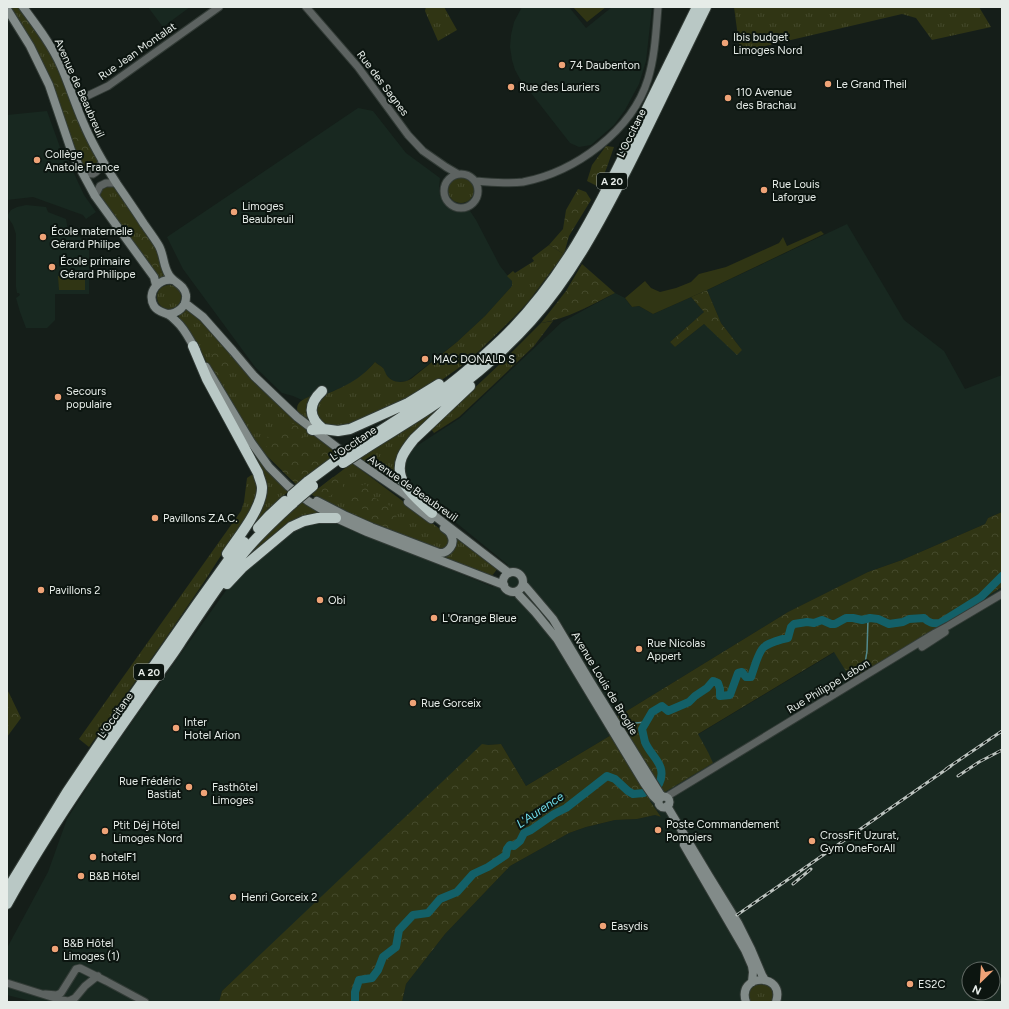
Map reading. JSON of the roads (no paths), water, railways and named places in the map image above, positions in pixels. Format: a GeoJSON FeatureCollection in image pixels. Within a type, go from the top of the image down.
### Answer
{"type":"FeatureCollection","features":[{"type":"Feature","properties":{"kind":"highway","name":"L'Occitane"},"geometry":{"type":"LineString","coordinates":[[361,447],[450,384],[476,363],[527,313],[552,281],[579,240],[608,188],[697,7]]}},
{"type":"Feature","properties":{"kind":"highway","name":"L'Occitane"},"geometry":{"type":"LineString","coordinates":[[7,904],[59,818],[182,641],[223,568],[238,549],[269,516],[310,484],[340,457],[361,447],[446,396],[469,379],[531,321],[551,296],[586,246],[606,211],[706,7]]}},
{"type":"Feature","properties":{"kind":"highway"},"geometry":{"type":"LineString","coordinates":[[674,72],[714,7]]}},
{"type":"Feature","properties":{"kind":"highway"},"geometry":{"type":"LineString","coordinates":[[322,390],[315,397],[311,409],[318,429],[338,432],[350,429],[408,402],[440,384],[502,339]]}},
{"type":"Feature","properties":{"kind":"highway"},"geometry":{"type":"LineString","coordinates":[[432,513],[412,494],[401,478],[400,463],[404,452],[414,439],[487,369],[513,339]]}},
{"type":"Feature","properties":{"kind":"highway"},"geometry":{"type":"LineString","coordinates":[[193,346],[207,379],[258,473],[262,487],[260,499],[255,511],[212,575],[201,605]]}},
{"type":"Feature","properties":{"kind":"highway"},"geometry":{"type":"LineString","coordinates":[[201,605],[212,601],[242,568],[291,527],[304,521],[318,518],[336,518]]}},
{"type":"Feature","properties":{"kind":"highway","name":"L'Occitane"},"geometry":{"type":"LineString","coordinates":[[7,890],[67,792],[201,605]]}},
{"type":"Feature","properties":{"kind":"main road","name":"Avenue de Beaubreuil"},"geometry":{"type":"LineString","coordinates":[[23,7],[46,38],[61,65],[78,108],[102,160],[159,246],[170,277],[183,287],[186,295],[185,303],[203,317],[254,376],[296,417],[318,429],[340,457],[432,513],[509,572]]}},
{"type":"Feature","properties":{"kind":"main road"},"geometry":{"type":"LineString","coordinates":[[7,9],[30,46],[49,85],[71,150],[82,172],[95,196],[154,277],[156,285]]}},
{"type":"Feature","properties":{"kind":"main road"},"geometry":{"type":"LineString","coordinates":[[173,280],[163,281],[156,285],[152,293],[153,304],[157,310],[168,314],[176,313],[185,303]]}},
{"type":"Feature","properties":{"kind":"main road"},"geometry":{"type":"LineString","coordinates":[[168,314],[185,332],[251,442],[269,467],[288,486],[308,501],[336,518],[394,543],[504,585],[511,592],[520,588],[523,580],[519,574],[509,572],[504,577],[504,585]]}},
{"type":"Feature","properties":{"kind":"main road"},"geometry":{"type":"LineString","coordinates":[[251,442],[281,473],[306,493],[333,509],[453,566]]}},
{"type":"Feature","properties":{"kind":"main road"},"geometry":{"type":"LineString","coordinates":[[340,457],[389,488],[448,531],[451,534],[451,546],[442,554],[368,526]]}},
{"type":"Feature","properties":{"kind":"main road","name":"Avenue Louis de Broglie"},"geometry":{"type":"LineString","coordinates":[[520,588],[519,595],[535,612],[557,640],[644,783],[653,796],[664,802],[738,923],[765,980],[772,983],[777,990],[776,1002]]}},
{"type":"Feature","properties":{"kind":"main road","name":"Avenue Louis de Broglie"},"geometry":{"type":"LineString","coordinates":[[664,802],[666,815],[745,950],[752,966],[752,982]]}},
{"type":"Feature","properties":{"kind":"main road"},"geometry":{"type":"LineString","coordinates":[[746,1002],[745,994],[748,985],[760,979],[765,980]]}},
{"type":"Feature","properties":{"kind":"street","name":"Rue Jean Montalat"},"geometry":{"type":"LineString","coordinates":[[85,97],[108,86],[220,7]]}},
{"type":"Feature","properties":{"kind":"street","name":"Rue des Sagnes"},"geometry":{"type":"LineString","coordinates":[[306,7],[358,67],[408,135],[423,150],[458,174]]}},
{"type":"Feature","properties":{"kind":"street"},"geometry":{"type":"LineString","coordinates":[[560,170],[608,134],[626,114],[636,98],[644,80],[648,64],[655,7]]}},
{"type":"Feature","properties":{"kind":"street"},"geometry":{"type":"LineString","coordinates":[[475,181],[494,183],[522,182],[548,175],[581,160],[609,138],[627,118],[639,100],[647,81],[652,64],[658,7]]}},
{"type":"Feature","properties":{"kind":"street"},"geometry":{"type":"LineString","coordinates":[[72,94],[85,97],[78,108]]}},
{"type":"Feature","properties":{"kind":"street"},"geometry":{"type":"LineString","coordinates":[[82,172],[92,174],[98,171],[102,160]]}},
{"type":"Feature","properties":{"kind":"street"},"geometry":{"type":"LineString","coordinates":[[446,167],[449,178]]}},
{"type":"Feature","properties":{"kind":"street"},"geometry":{"type":"LineString","coordinates":[[458,174],[471,177],[475,181],[478,190],[475,200],[471,204],[462,208],[451,205],[447,201],[444,194],[444,185],[449,178],[458,174]]}},
{"type":"Feature","properties":{"kind":"street"},"geometry":{"type":"LineString","coordinates":[[95,196],[100,186],[106,183],[116,183]]}},
{"type":"Feature","properties":{"kind":"street"},"geometry":{"type":"LineString","coordinates":[[478,190],[483,186],[494,183]]}},
{"type":"Feature","properties":{"kind":"street","name":"Rue Philippe Lebon"},"geometry":{"type":"LineString","coordinates":[[664,802],[935,633],[1002,594]]}},
{"type":"Feature","properties":{"kind":"street","name":"Rue Philippe Lebon"},"geometry":{"type":"LineString","coordinates":[[664,802],[1002,598]]}},
{"type":"Feature","properties":{"kind":"street"},"geometry":{"type":"LineString","coordinates":[[45,994],[57,995],[61,993],[76,970],[80,968],[98,976],[145,1002]]}},
{"type":"Feature","properties":{"kind":"street"},"geometry":{"type":"LineString","coordinates":[[85,986],[88,975],[87,971]]}},
{"type":"Feature","properties":{"kind":"street"},"geometry":{"type":"LineString","coordinates":[[7,983],[61,1000],[69,1001],[75,998],[85,986],[98,976]]}},
{"type":"Feature","properties":{"kind":"street"},"geometry":{"type":"LineString","coordinates":[[61,993],[69,1001]]}},
{"type":"Feature","properties":{"kind":"waterway","name":"L'Aurence"},"geometry":{"type":"LineString","coordinates":[[659,784],[661,777],[660,766],[645,742],[642,729],[652,712],[662,706],[668,711],[689,702],[707,688],[713,681],[718,683],[720,696],[730,695],[738,673],[742,672],[746,677],[751,677],[762,649],[779,640],[788,638],[791,627],[794,624],[807,622],[814,623],[822,620],[835,624],[846,618],[862,620],[870,618],[878,619],[889,624],[903,622],[909,619],[924,618],[931,623],[940,623],[980,598],[1002,576]]}},
{"type":"Feature","properties":{"kind":"waterway"},"geometry":{"type":"LineString","coordinates":[[864,670],[867,651],[868,619]]}},
{"type":"Feature","properties":{"kind":"waterway"},"geometry":{"type":"LineString","coordinates":[[625,724],[646,722]]}},
{"type":"Feature","properties":{"kind":"waterway","name":"L'Aurence"},"geometry":{"type":"LineString","coordinates":[[355,1002],[355,992],[359,980],[372,978],[378,970],[383,957],[396,947],[399,930],[413,915],[428,913],[440,899],[457,892],[473,874],[488,867],[506,855],[507,849],[510,845],[514,846],[520,841],[524,833],[566,808],[607,776],[615,779],[633,794],[644,793]]}},
{"type":"Feature","properties":{"kind":"railway"},"geometry":{"type":"LineString","coordinates":[[946,769],[1002,731]]}},
{"type":"Feature","properties":{"kind":"railway"},"geometry":{"type":"LineString","coordinates":[[958,776],[979,762],[1002,750]]}},
{"type":"Feature","properties":{"kind":"railway"},"geometry":{"type":"LineString","coordinates":[[737,915],[951,766]]}},
{"type":"Feature","properties":{"kind":"railway"},"geometry":{"type":"LineString","coordinates":[[793,884],[811,869]]}},
{"type":"Feature","properties":{"kind":"place","name":"Ibis budget Limoges Nord"},"geometry":{"type":"Point","coordinates":[725,43]}},
{"type":"Feature","properties":{"kind":"place","name":"74 Daubenton"},"geometry":{"type":"Point","coordinates":[562,65]}},
{"type":"Feature","properties":{"kind":"place","name":"Le Grand Theil"},"geometry":{"type":"Point","coordinates":[828,84]}},
{"type":"Feature","properties":{"kind":"place","name":"Rue des Lauriers"},"geometry":{"type":"Point","coordinates":[511,87]}},
{"type":"Feature","properties":{"kind":"place","name":"110 Avenue des Brachau"},"geometry":{"type":"Point","coordinates":[728,98]}},
{"type":"Feature","properties":{"kind":"place","name":"Collège Anatole France"},"geometry":{"type":"Point","coordinates":[37,160]}},
{"type":"Feature","properties":{"kind":"place","name":"Rue Louis Laforgue"},"geometry":{"type":"Point","coordinates":[764,190]}},
{"type":"Feature","properties":{"kind":"place","name":"Limoges Beaubreuil"},"geometry":{"type":"Point","coordinates":[234,212]}},
{"type":"Feature","properties":{"kind":"place","name":"École maternelle Gérard Philipe"},"geometry":{"type":"Point","coordinates":[43,237]}},
{"type":"Feature","properties":{"kind":"place","name":"École primaire Gérard Philippe"},"geometry":{"type":"Point","coordinates":[52,267]}},
{"type":"Feature","properties":{"kind":"place","name":"MAC DONALD S"},"geometry":{"type":"Point","coordinates":[425,359]}},
{"type":"Feature","properties":{"kind":"place","name":"Secours populaire"},"geometry":{"type":"Point","coordinates":[58,397]}},
{"type":"Feature","properties":{"kind":"place","name":"Pavillons Z.A.C."},"geometry":{"type":"Point","coordinates":[155,518]}},
{"type":"Feature","properties":{"kind":"place","name":"Pavillons 2"},"geometry":{"type":"Point","coordinates":[41,590]}},
{"type":"Feature","properties":{"kind":"place","name":"Obi"},"geometry":{"type":"Point","coordinates":[320,600]}},
{"type":"Feature","properties":{"kind":"place","name":"L'Orange Bleue"},"geometry":{"type":"Point","coordinates":[434,618]}},
{"type":"Feature","properties":{"kind":"place","name":"Rue Nicolas Appert"},"geometry":{"type":"Point","coordinates":[639,649]}},
{"type":"Feature","properties":{"kind":"place","name":"Rue Gorceix"},"geometry":{"type":"Point","coordinates":[413,703]}},
{"type":"Feature","properties":{"kind":"place","name":"Inter Hotel Arion"},"geometry":{"type":"Point","coordinates":[176,728]}},
{"type":"Feature","properties":{"kind":"place","name":"Rue Frédéric Bastiat"},"geometry":{"type":"Point","coordinates":[189,787]}},
{"type":"Feature","properties":{"kind":"place","name":"Fasthôtel Limoges"},"geometry":{"type":"Point","coordinates":[204,793]}},
{"type":"Feature","properties":{"kind":"place","name":"Poste Commandement Pompiers"},"geometry":{"type":"Point","coordinates":[658,830]}},
{"type":"Feature","properties":{"kind":"place","name":"Ptit Déj Hôtel Limoges Nord"},"geometry":{"type":"Point","coordinates":[105,831]}},
{"type":"Feature","properties":{"kind":"place","name":"CrossFit Uzurat, Gym OneForAll"},"geometry":{"type":"Point","coordinates":[812,841]}},
{"type":"Feature","properties":{"kind":"place","name":"hotelF1"},"geometry":{"type":"Point","coordinates":[93,857]}},
{"type":"Feature","properties":{"kind":"place","name":"B&B Hôtel"},"geometry":{"type":"Point","coordinates":[81,876]}},
{"type":"Feature","properties":{"kind":"place","name":"Henri Gorceix 2"},"geometry":{"type":"Point","coordinates":[233,897]}},
{"type":"Feature","properties":{"kind":"place","name":"Easydis"},"geometry":{"type":"Point","coordinates":[603,926]}},
{"type":"Feature","properties":{"kind":"place","name":"B&B Hôtel Limoges (1)"},"geometry":{"type":"Point","coordinates":[55,949]}},
{"type":"Feature","properties":{"kind":"place","name":"ES2C"},"geometry":{"type":"Point","coordinates":[910,984]}}]}
